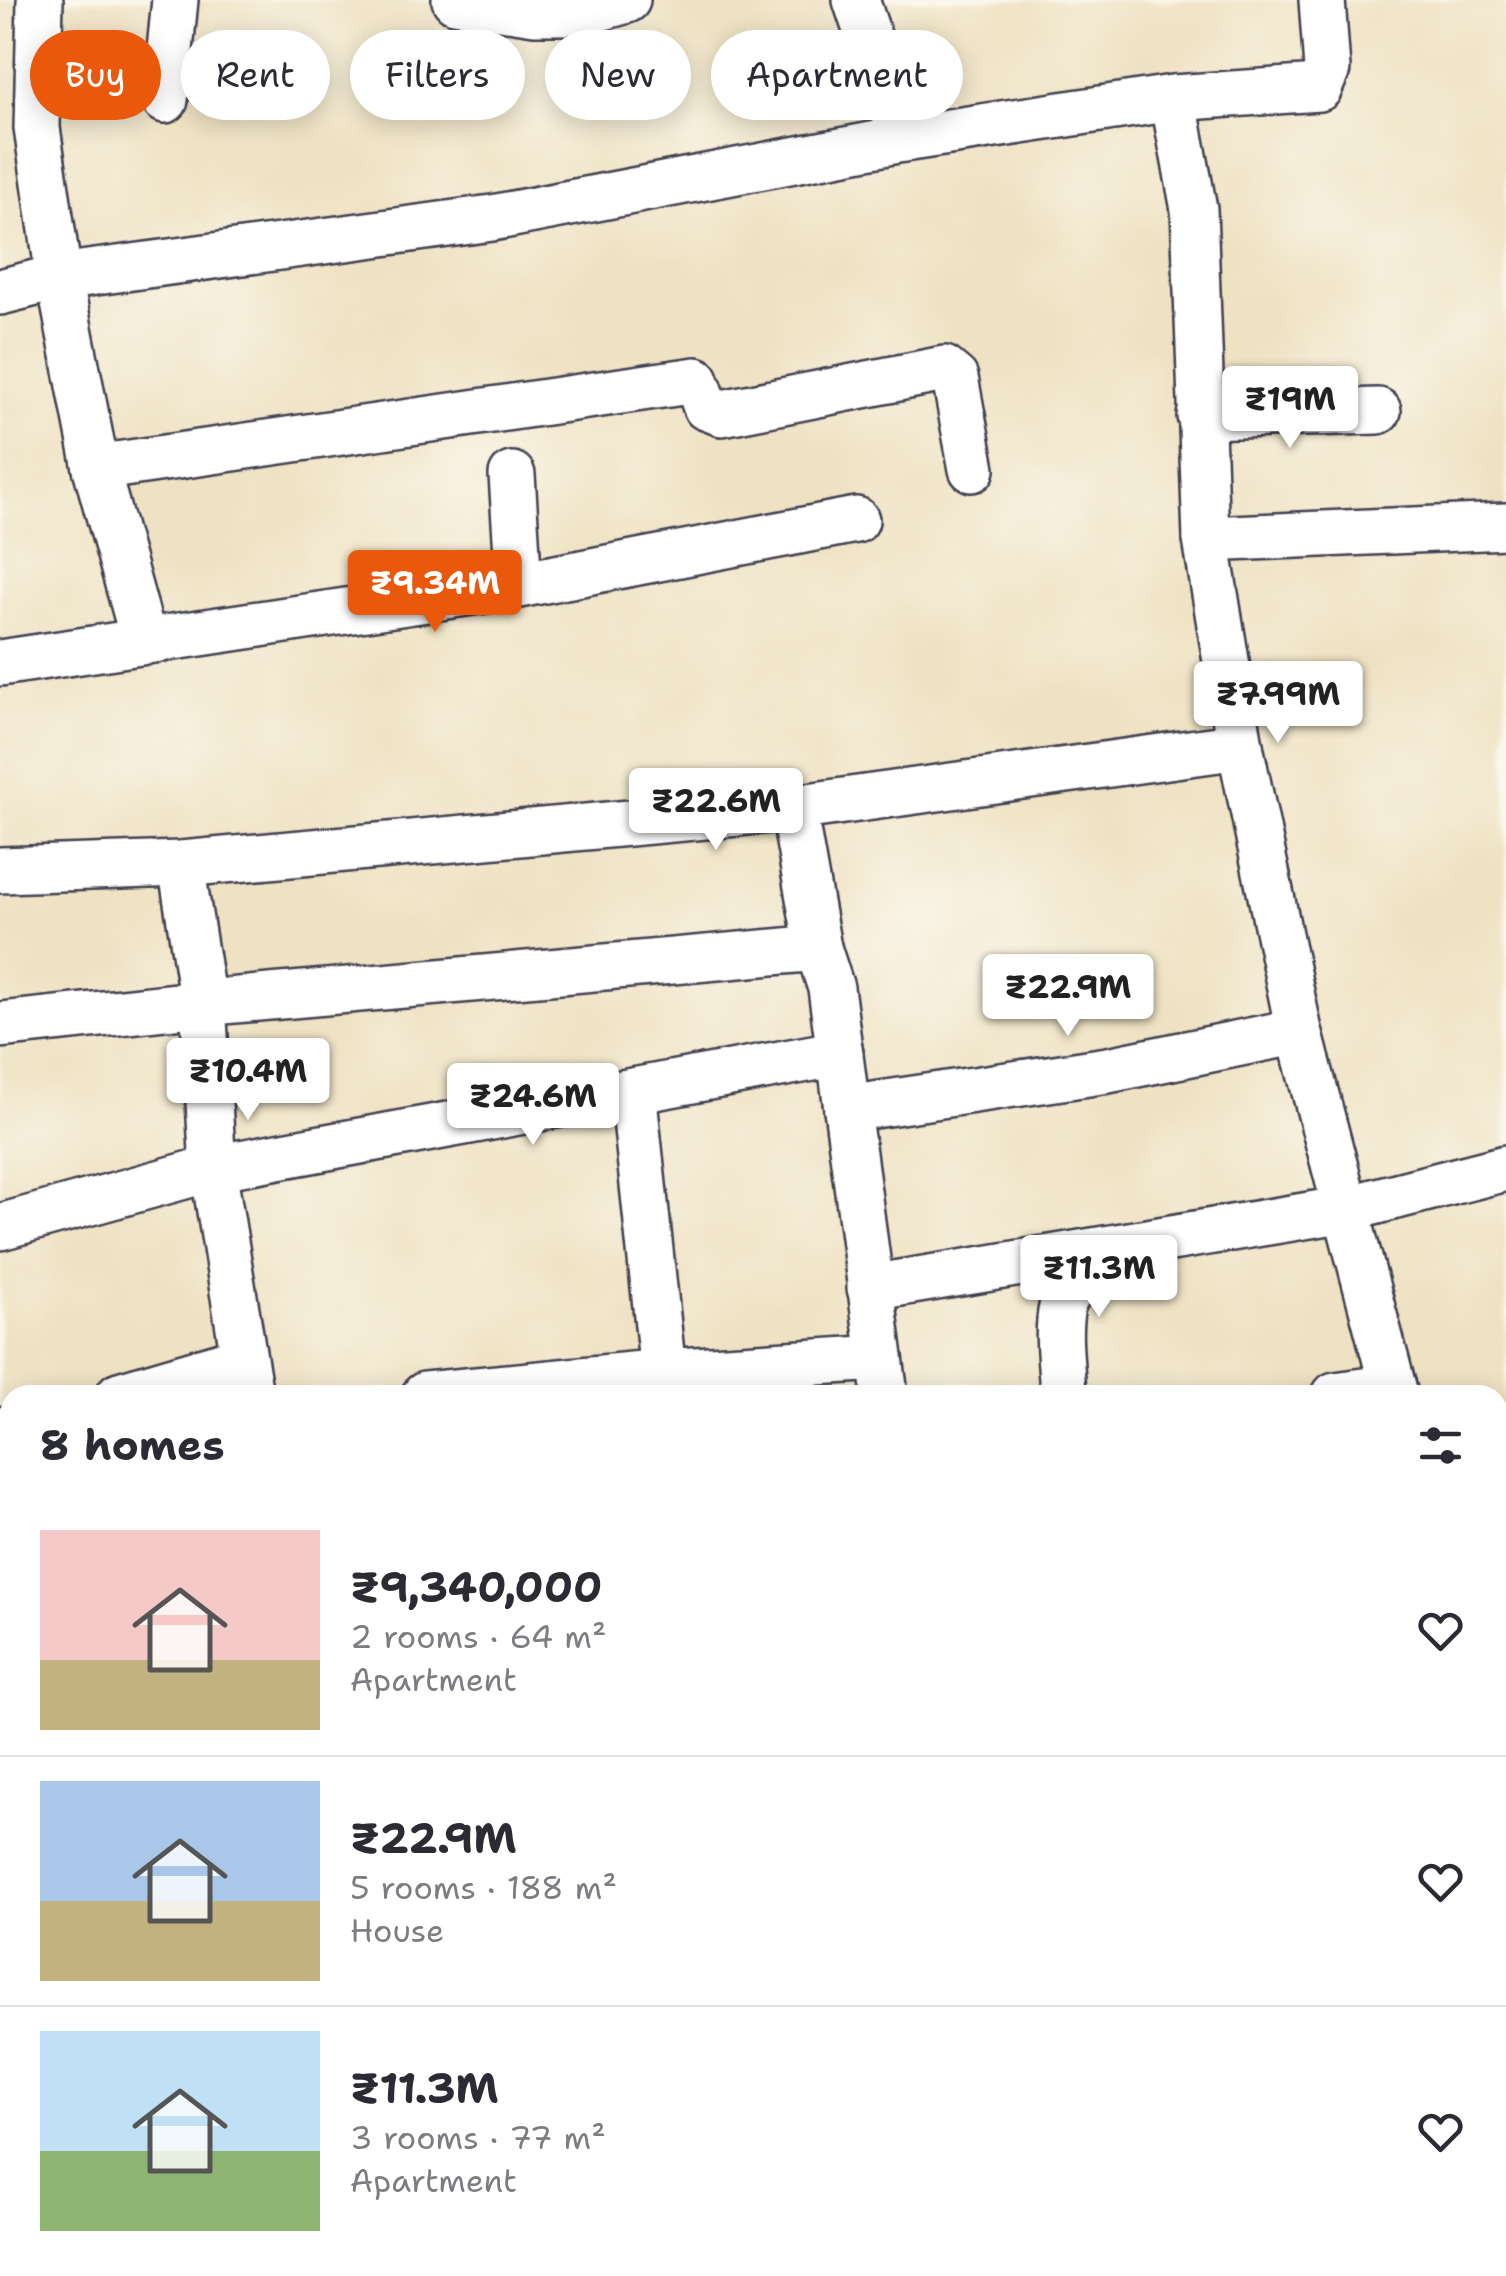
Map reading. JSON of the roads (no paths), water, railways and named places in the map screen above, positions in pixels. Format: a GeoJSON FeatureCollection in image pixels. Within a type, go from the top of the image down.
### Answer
{"type":"FeatureCollection","features":[{"type":"Feature","properties":{"kind":"street"},"geometry":{"type":"LineString","coordinates":[[40,0],[19,128],[59,277],[96,468],[144,641]]}},
{"type":"Feature","properties":{"kind":"street"},"geometry":{"type":"LineString","coordinates":[[165,100],[175,0]]}},
{"type":"Feature","properties":{"kind":"street"},"geometry":{"type":"LineString","coordinates":[[454,0],[535,12],[585,12],[628,0]]}},
{"type":"Feature","properties":{"kind":"street"},"geometry":{"type":"LineString","coordinates":[[856,0],[903,139]]}},
{"type":"Feature","properties":{"kind":"street"},"geometry":{"type":"LineString","coordinates":[[0,292],[59,277],[492,218],[903,139],[1173,98],[1319,88],[1327,69],[1322,0]]}},
{"type":"Feature","properties":{"kind":"street"},"geometry":{"type":"LineString","coordinates":[[1173,98],[1194,209],[1206,539],[1240,746],[1299,1031],[1392,1385]]}},
{"type":"Feature","properties":{"kind":"street"},"geometry":{"type":"LineString","coordinates":[[96,468],[696,380],[706,407],[722,413],[944,369],[954,378],[972,469]]}},
{"type":"Feature","properties":{"kind":"street"},"geometry":{"type":"LineString","coordinates":[[1200,416],[1378,411]]}},
{"type":"Feature","properties":{"kind":"street"},"geometry":{"type":"LineString","coordinates":[[512,475],[519,584]]}},
{"type":"Feature","properties":{"kind":"street"},"geometry":{"type":"LineString","coordinates":[[0,662],[519,584],[856,520]]}},
{"type":"Feature","properties":{"kind":"street"},"geometry":{"type":"LineString","coordinates":[[1206,539],[1506,526]]}},
{"type":"Feature","properties":{"kind":"street"},"geometry":{"type":"LineString","coordinates":[[0,870],[181,864],[794,808],[1240,746]]}},
{"type":"Feature","properties":{"kind":"street"},"geometry":{"type":"LineString","coordinates":[[529,1385],[663,1372],[882,1376],[831,988],[818,948],[794,808]]}},
{"type":"Feature","properties":{"kind":"street"},"geometry":{"type":"LineString","coordinates":[[181,864],[202,1004],[214,1168],[246,1377],[190,1385]]}},
{"type":"Feature","properties":{"kind":"street"},"geometry":{"type":"LineString","coordinates":[[0,1025],[818,948]]}},
{"type":"Feature","properties":{"kind":"street"},"geometry":{"type":"LineString","coordinates":[[847,1109],[1108,1070],[1299,1031]]}},
{"type":"Feature","properties":{"kind":"street"},"geometry":{"type":"LineString","coordinates":[[0,1227],[214,1168],[840,1053]]}},
{"type":"Feature","properties":{"kind":"street"},"geometry":{"type":"LineString","coordinates":[[633,1091],[663,1372]]}},
{"type":"Feature","properties":{"kind":"street"},"geometry":{"type":"LineString","coordinates":[[870,1288],[1346,1210],[1506,1168]]}},
{"type":"Feature","properties":{"kind":"street"},"geometry":{"type":"LineString","coordinates":[[1063,1385],[1061,1310],[1066,1296],[1089,1267],[1091,1252]]}}]}
